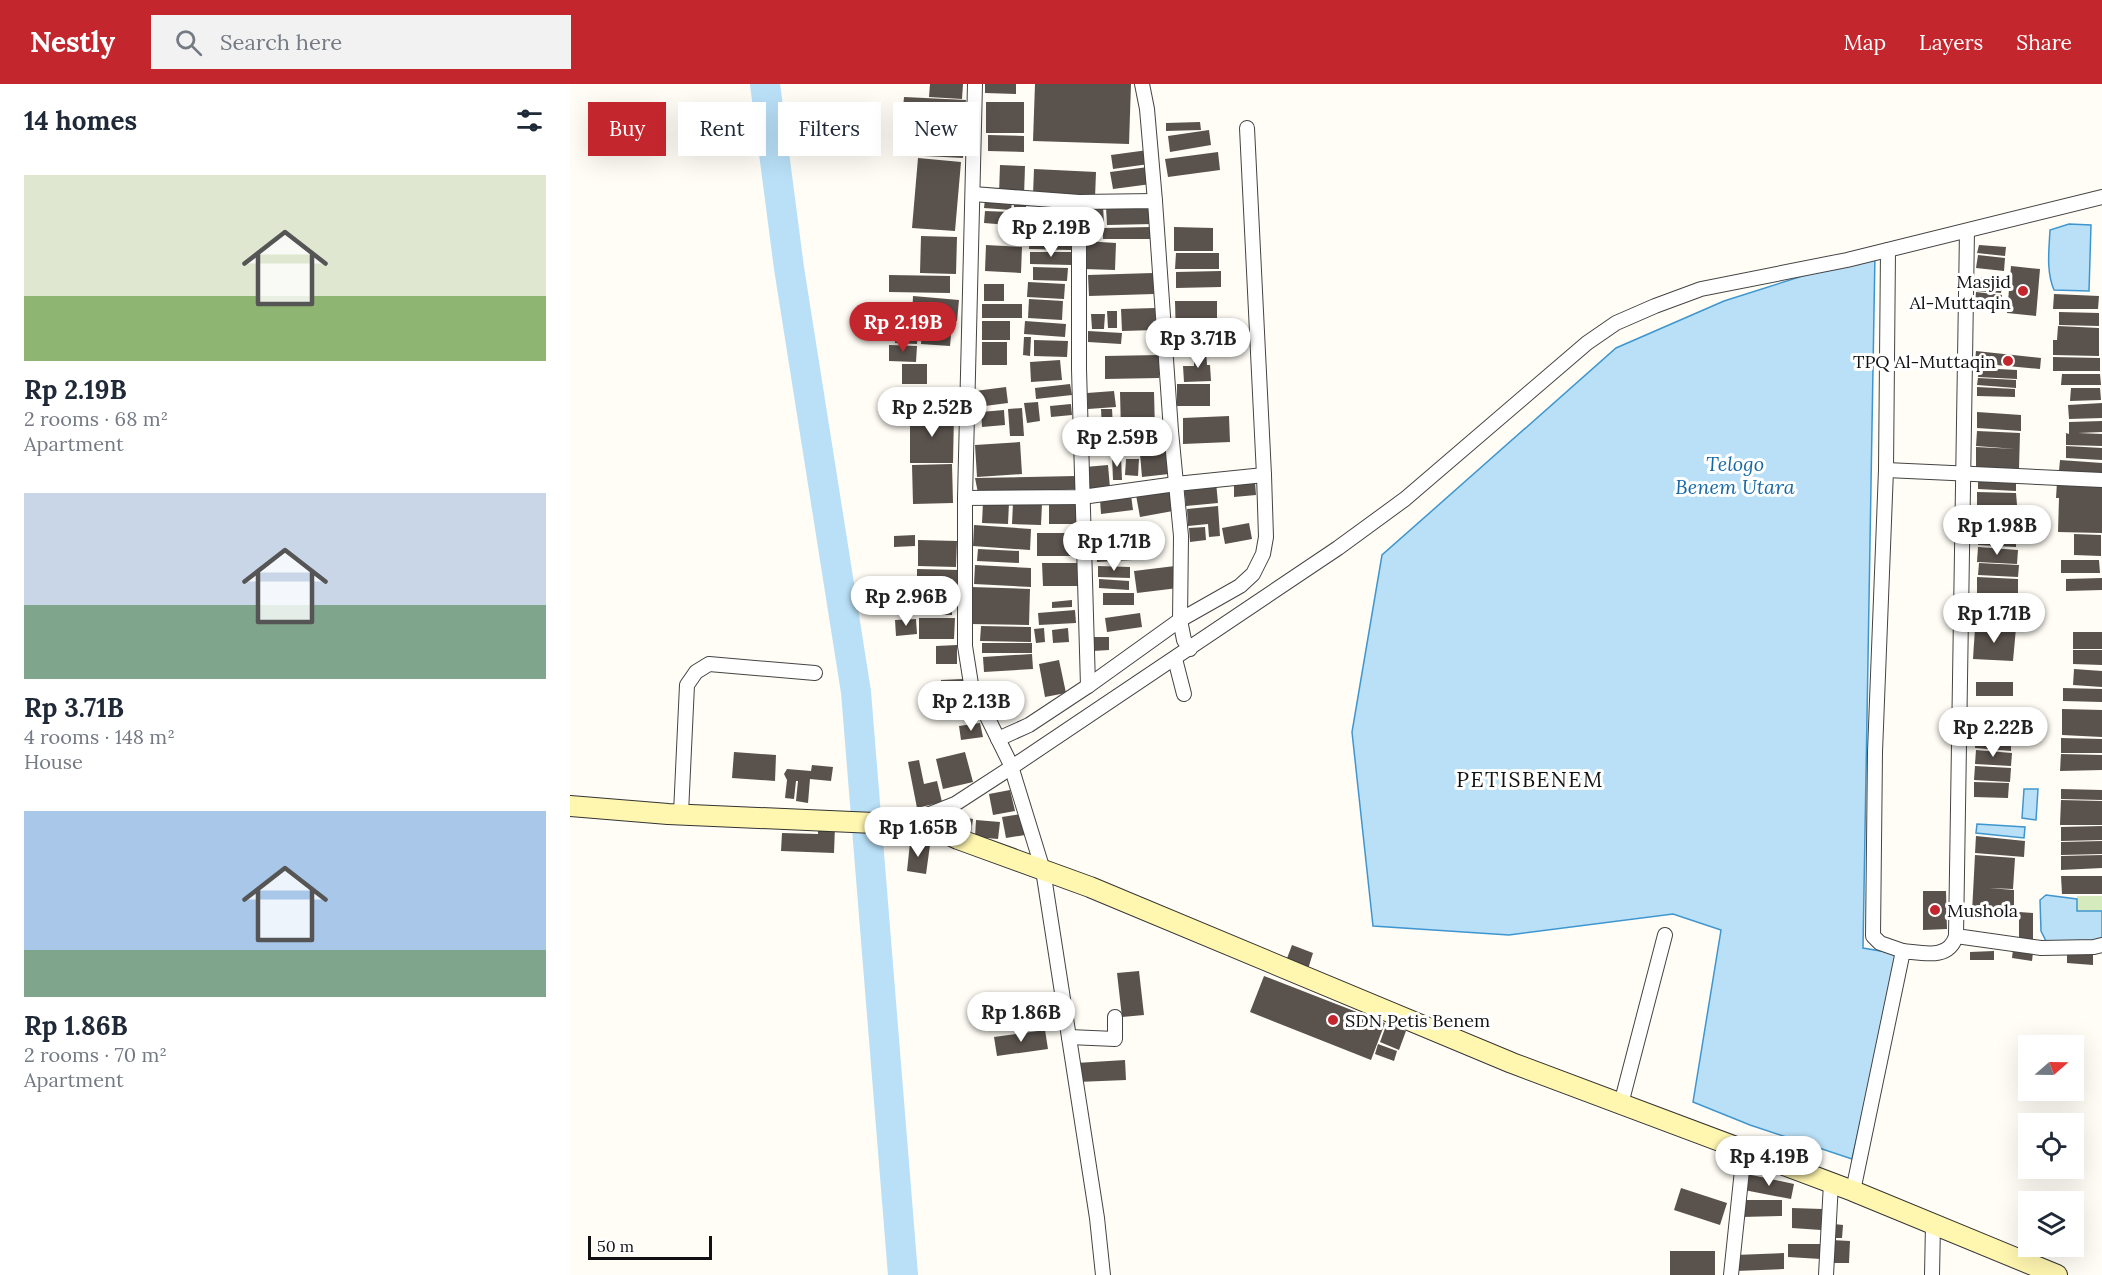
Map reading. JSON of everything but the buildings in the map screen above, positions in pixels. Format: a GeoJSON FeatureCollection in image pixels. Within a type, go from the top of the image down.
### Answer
{"type":"FeatureCollection","features":[{"type":"Feature","properties":{"kind":"main road"},"geometry":{"type":"LineString","coordinates":[[570,806],[897,824],[917,819],[958,839],[1090,887],[1512,1063],[1853,1191],[2057,1275]]}},
{"type":"Feature","properties":{"kind":"street"},"geometry":{"type":"LineString","coordinates":[[975,84],[964,498],[965,646],[971,684],[1006,755],[1043,870],[1097,1218],[1103,1275]]}},
{"type":"Feature","properties":{"kind":"street"},"geometry":{"type":"LineString","coordinates":[[1142,84],[1147,109],[1155,201],[1171,431],[1181,536],[1184,634],[1175,659],[1184,694]]}},
{"type":"Feature","properties":{"kind":"street"},"geometry":{"type":"LineString","coordinates":[[1184,634],[1253,574],[1260,563],[1266,537],[1247,128]]}},
{"type":"Feature","properties":{"kind":"street"},"geometry":{"type":"LineString","coordinates":[[973,194],[1079,202],[1155,201]]}},
{"type":"Feature","properties":{"kind":"street"},"geometry":{"type":"LineString","coordinates":[[917,819],[955,804],[1006,755],[1029,725],[1088,686],[1338,548],[1405,499],[1587,343],[1617,323],[1701,289],[1887,250],[2102,197]]}},
{"type":"Feature","properties":{"kind":"street"},"geometry":{"type":"LineString","coordinates":[[1079,202],[1078,369],[1088,686]]}},
{"type":"Feature","properties":{"kind":"street"},"geometry":{"type":"LineString","coordinates":[[1887,250],[1886,470],[1875,752],[1873,936],[1880,943],[1903,951],[1936,954],[1947,951],[1954,945],[1956,936],[1967,231]]}},
{"type":"Feature","properties":{"kind":"street"},"geometry":{"type":"LineString","coordinates":[[1886,470],[2102,480]]}},
{"type":"Feature","properties":{"kind":"street"},"geometry":{"type":"LineString","coordinates":[[964,498],[1082,497],[1264,475]]}},
{"type":"Feature","properties":{"kind":"street"},"geometry":{"type":"LineString","coordinates":[[1006,755],[1175,659]]}},
{"type":"Feature","properties":{"kind":"street"},"geometry":{"type":"LineString","coordinates":[[681,813],[687,685],[696,672],[709,664],[815,673]]}},
{"type":"Feature","properties":{"kind":"street"},"geometry":{"type":"LineString","coordinates":[[1621,1104],[1665,935]]}},
{"type":"Feature","properties":{"kind":"street"},"geometry":{"type":"LineString","coordinates":[[1956,936],[2041,948],[2094,948],[2102,945]]}},
{"type":"Feature","properties":{"kind":"street"},"geometry":{"type":"LineString","coordinates":[[1853,1191],[1903,951]]}},
{"type":"Feature","properties":{"kind":"street"},"geometry":{"type":"LineString","coordinates":[[1069,1037],[1114,1039],[1115,1017]]}},
{"type":"Feature","properties":{"kind":"street"},"geometry":{"type":"LineString","coordinates":[[1731,1275],[1744,1152]]}},
{"type":"Feature","properties":{"kind":"street"},"geometry":{"type":"LineString","coordinates":[[1826,1275],[1831,1183]]}},
{"type":"Feature","properties":{"kind":"street"},"geometry":{"type":"LineString","coordinates":[[1932,1275],[1933,1224]]}},
{"type":"Feature","properties":{"kind":"green space"},"geometry":{"type":"Polygon","coordinates":[[[2077,896],[2102,896],[2102,911],[2077,911],[2077,896]]]}},
{"type":"Feature","properties":{"kind":"water"},"geometry":{"type":"Polygon","coordinates":[[[2069,224],[2091,225],[2089,291],[2054,290],[2051,283],[2050,230],[2069,224]]]}},
{"type":"Feature","properties":{"kind":"water","name":"Telogo Benem Utara"},"geometry":{"type":"Polygon","coordinates":[[[1875,253],[1863,948],[1899,954],[1852,1159],[1750,1125],[1693,1102],[1721,930],[1673,914],[1509,935],[1373,926],[1352,732],[1382,555],[1616,348],[1724,301],[1875,253]]]}},
{"type":"Feature","properties":{"kind":"water"},"geometry":{"type":"Polygon","coordinates":[[[2024,789],[2038,789],[2036,820],[2022,818],[2024,789]]]}},
{"type":"Feature","properties":{"kind":"water"},"geometry":{"type":"Polygon","coordinates":[[[1977,824],[2025,827],[2024,838],[1976,833],[1977,824]]]}},
{"type":"Feature","properties":{"kind":"water"},"geometry":{"type":"Polygon","coordinates":[[[2046,895],[2077,899],[2077,911],[2102,911],[2102,941],[2047,943],[2041,931],[2040,900],[2046,895]]]}},
{"type":"Feature","properties":{"kind":"waterway"},"geometry":{"type":"LineString","coordinates":[[765,84],[789,268],[856,692],[903,1275]]}},
{"type":"Feature","properties":{"kind":"place","name":"Masjid Al-Muttaqin"},"geometry":{"type":"Point","coordinates":[2023,291]}},
{"type":"Feature","properties":{"kind":"place","name":"TPQ Al-Muttaqin"},"geometry":{"type":"Point","coordinates":[2008,361]}},
{"type":"Feature","properties":{"kind":"place","name":"Mushola"},"geometry":{"type":"Point","coordinates":[1935,910]}},
{"type":"Feature","properties":{"kind":"place","name":"SDN Petis Benem"},"geometry":{"type":"Point","coordinates":[1333,1020]}},
{"type":"Feature","properties":{"kind":"district","name":"PETISBENEM"},"geometry":{"type":"Point","coordinates":[1530,779]}}]}
